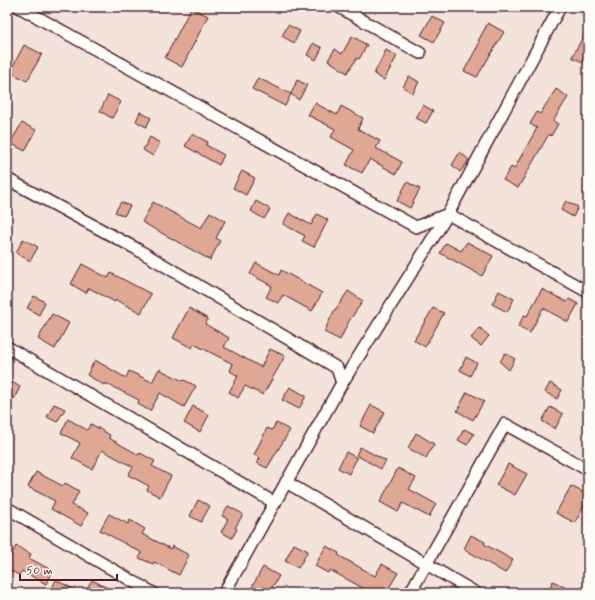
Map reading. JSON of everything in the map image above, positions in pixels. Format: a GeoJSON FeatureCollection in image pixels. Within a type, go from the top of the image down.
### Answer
{"type":"FeatureCollection","features":[{"type":"Feature","properties":{"kind":"street"},"geometry":{"type":"LineString","coordinates":[[19,7],[416,226],[448,214],[587,288]]}},
{"type":"Feature","properties":{"kind":"street"},"geometry":{"type":"LineString","coordinates":[[339,7],[420,53]]}},
{"type":"Feature","properties":{"kind":"street"},"geometry":{"type":"LineString","coordinates":[[224,593],[342,383],[448,214],[560,7]]}},
{"type":"Feature","properties":{"kind":"street"},"geometry":{"type":"LineString","coordinates":[[7,179],[135,248],[337,368],[342,383]]}},
{"type":"Feature","properties":{"kind":"street"},"geometry":{"type":"LineString","coordinates":[[7,347],[275,503]]}},
{"type":"Feature","properties":{"kind":"street"},"geometry":{"type":"LineString","coordinates":[[410,593],[505,424],[588,470]]}},
{"type":"Feature","properties":{"kind":"street"},"geometry":{"type":"LineString","coordinates":[[286,482],[476,593]]}},
{"type":"Feature","properties":{"kind":"street"},"geometry":{"type":"LineString","coordinates":[[7,508],[153,593]]}},
{"type":"Feature","properties":{"kind":"building"},"geometry":{"type":"Polygon","coordinates":[[[191,8],[208,16],[182,67],[165,58],[191,8]]]}},
{"type":"Feature","properties":{"kind":"building"},"geometry":{"type":"Polygon","coordinates":[[[432,16],[445,23],[434,42],[421,35],[432,16]]]}},
{"type":"Feature","properties":{"kind":"building"},"geometry":{"type":"Polygon","coordinates":[[[488,23],[504,32],[477,77],[464,71],[480,42],[478,41],[488,23]]]}},
{"type":"Feature","properties":{"kind":"building"},"geometry":{"type":"Polygon","coordinates":[[[288,25],[300,31],[294,43],[282,36],[288,25]]]}},
{"type":"Feature","properties":{"kind":"building"},"geometry":{"type":"Polygon","coordinates":[[[588,28],[588,65],[572,57],[588,28]]]}},
{"type":"Feature","properties":{"kind":"building"},"geometry":{"type":"Polygon","coordinates":[[[352,36],[367,45],[359,59],[357,58],[347,73],[328,60],[335,49],[342,54],[352,36]]]}},
{"type":"Feature","properties":{"kind":"building"},"geometry":{"type":"Polygon","coordinates":[[[313,43],[322,48],[316,60],[307,55],[313,43]]]}},
{"type":"Feature","properties":{"kind":"building"},"geometry":{"type":"Polygon","coordinates":[[[24,45],[42,54],[27,81],[10,72],[24,45]]]}},
{"type":"Feature","properties":{"kind":"building"},"geometry":{"type":"Polygon","coordinates":[[[386,50],[397,56],[384,80],[374,74],[386,50]]]}},
{"type":"Feature","properties":{"kind":"building"},"geometry":{"type":"Polygon","coordinates":[[[409,76],[419,82],[413,93],[403,87],[409,76]]]}},
{"type":"Feature","properties":{"kind":"building"},"geometry":{"type":"Polygon","coordinates":[[[258,78],[291,94],[285,106],[252,89],[258,78]]]}},
{"type":"Feature","properties":{"kind":"building"},"geometry":{"type":"Polygon","coordinates":[[[297,80],[307,85],[299,100],[291,94],[297,80]]]}},
{"type":"Feature","properties":{"kind":"building"},"geometry":{"type":"Polygon","coordinates":[[[556,89],[568,97],[553,121],[558,124],[551,136],[549,134],[518,188],[503,180],[511,167],[514,169],[537,128],[530,124],[537,112],[540,114],[556,89]]]}},
{"type":"Feature","properties":{"kind":"building"},"geometry":{"type":"Polygon","coordinates":[[[108,95],[121,102],[112,118],[100,111],[108,95]]]}},
{"type":"Feature","properties":{"kind":"building"},"geometry":{"type":"Polygon","coordinates":[[[315,103],[337,115],[341,106],[363,118],[358,129],[380,141],[376,148],[402,162],[396,174],[370,159],[362,173],[346,165],[354,150],[331,137],[335,129],[308,115],[315,103]]]}},
{"type":"Feature","properties":{"kind":"building"},"geometry":{"type":"Polygon","coordinates":[[[423,105],[433,111],[426,123],[416,118],[423,105]]]}},
{"type":"Feature","properties":{"kind":"building"},"geometry":{"type":"Polygon","coordinates":[[[140,112],[151,118],[146,127],[136,121],[140,112]]]}},
{"type":"Feature","properties":{"kind":"building"},"geometry":{"type":"Polygon","coordinates":[[[22,123],[36,130],[25,151],[10,143],[22,123]]]}},
{"type":"Feature","properties":{"kind":"building"},"geometry":{"type":"Polygon","coordinates":[[[192,134],[208,142],[206,145],[224,155],[219,165],[185,146],[192,134]]]}},
{"type":"Feature","properties":{"kind":"building"},"geometry":{"type":"Polygon","coordinates":[[[150,137],[160,143],[153,156],[143,150],[150,137]]]}},
{"type":"Feature","properties":{"kind":"building"},"geometry":{"type":"Polygon","coordinates":[[[460,152],[469,160],[460,172],[452,165],[460,152]]]}},
{"type":"Feature","properties":{"kind":"building"},"geometry":{"type":"Polygon","coordinates":[[[242,171],[255,178],[246,195],[233,188],[242,171]]]}},
{"type":"Feature","properties":{"kind":"building"},"geometry":{"type":"Polygon","coordinates":[[[407,182],[420,189],[410,208],[397,201],[407,182]]]}},
{"type":"Feature","properties":{"kind":"building"},"geometry":{"type":"Polygon","coordinates":[[[256,201],[270,209],[264,219],[251,211],[256,201]]]}},
{"type":"Feature","properties":{"kind":"building"},"geometry":{"type":"Polygon","coordinates":[[[566,201],[578,207],[573,217],[561,210],[566,201]]]}},
{"type":"Feature","properties":{"kind":"building"},"geometry":{"type":"Polygon","coordinates":[[[121,202],[130,206],[124,216],[115,212],[121,202]]]}},
{"type":"Feature","properties":{"kind":"building"},"geometry":{"type":"Polygon","coordinates":[[[153,202],[201,228],[210,212],[225,221],[216,238],[220,241],[210,260],[142,222],[153,202]]]}},
{"type":"Feature","properties":{"kind":"building"},"geometry":{"type":"Polygon","coordinates":[[[289,213],[311,225],[317,214],[328,220],[314,247],[302,241],[305,236],[283,224],[289,213]]]}},
{"type":"Feature","properties":{"kind":"building"},"geometry":{"type":"Polygon","coordinates":[[[23,239],[38,247],[30,261],[16,253],[23,239]]]}},
{"type":"Feature","properties":{"kind":"building"},"geometry":{"type":"Polygon","coordinates":[[[467,242],[493,256],[482,276],[440,253],[446,243],[461,251],[467,242]]]}},
{"type":"Feature","properties":{"kind":"building"},"geometry":{"type":"Polygon","coordinates":[[[256,263],[279,275],[281,270],[322,293],[312,311],[283,295],[278,303],[266,297],[272,286],[250,274],[256,263]]]}},
{"type":"Feature","properties":{"kind":"building"},"geometry":{"type":"Polygon","coordinates":[[[82,264],[108,278],[111,273],[151,294],[141,313],[116,300],[115,302],[89,288],[86,293],[71,284],[82,264]]]}},
{"type":"Feature","properties":{"kind":"building"},"geometry":{"type":"Polygon","coordinates":[[[542,289],[567,302],[569,299],[578,304],[568,322],[543,308],[530,333],[518,327],[524,315],[527,316],[542,289]]]}},
{"type":"Feature","properties":{"kind":"building"},"geometry":{"type":"Polygon","coordinates":[[[348,291],[363,301],[349,321],[340,340],[324,332],[335,309],[348,291]]]}},
{"type":"Feature","properties":{"kind":"building"},"geometry":{"type":"Polygon","coordinates":[[[499,291],[514,299],[507,312],[492,304],[499,291]]]}},
{"type":"Feature","properties":{"kind":"building"},"geometry":{"type":"Polygon","coordinates":[[[34,296],[45,302],[39,315],[27,308],[34,296]]]}},
{"type":"Feature","properties":{"kind":"building"},"geometry":{"type":"Polygon","coordinates":[[[189,308],[208,319],[205,324],[229,338],[224,347],[261,367],[270,349],[285,356],[263,395],[245,386],[238,398],[229,392],[238,376],[230,371],[233,364],[194,344],[192,348],[173,338],[189,308]]]}},
{"type":"Feature","properties":{"kind":"building"},"geometry":{"type":"Polygon","coordinates":[[[433,308],[444,313],[425,347],[414,340],[433,308]]]}},
{"type":"Feature","properties":{"kind":"building"},"geometry":{"type":"Polygon","coordinates":[[[52,314],[69,323],[55,349],[38,339],[52,314]]]}},
{"type":"Feature","properties":{"kind":"building"},"geometry":{"type":"Polygon","coordinates":[[[480,328],[489,336],[481,346],[471,338],[480,328]]]}},
{"type":"Feature","properties":{"kind":"building"},"geometry":{"type":"Polygon","coordinates":[[[505,353],[515,359],[509,370],[500,362],[505,353]]]}},
{"type":"Feature","properties":{"kind":"building"},"geometry":{"type":"Polygon","coordinates":[[[466,357],[477,363],[470,376],[460,370],[466,357]]]}},
{"type":"Feature","properties":{"kind":"building"},"geometry":{"type":"Polygon","coordinates":[[[95,360],[126,378],[129,371],[152,382],[159,369],[196,386],[184,407],[160,393],[150,411],[138,404],[139,400],[105,383],[104,385],[87,375],[95,360]]]}},
{"type":"Feature","properties":{"kind":"building"},"geometry":{"type":"Polygon","coordinates":[[[7,379],[20,387],[14,399],[7,395],[7,379]]]}},
{"type":"Feature","properties":{"kind":"building"},"geometry":{"type":"Polygon","coordinates":[[[550,383],[562,390],[557,399],[545,392],[550,383]]]}},
{"type":"Feature","properties":{"kind":"building"},"geometry":{"type":"Polygon","coordinates":[[[290,387],[306,396],[299,409],[282,400],[290,387]]]}},
{"type":"Feature","properties":{"kind":"building"},"geometry":{"type":"Polygon","coordinates":[[[467,392],[484,401],[473,420],[457,411],[467,392]]]}},
{"type":"Feature","properties":{"kind":"building"},"geometry":{"type":"Polygon","coordinates":[[[54,404],[65,409],[57,422],[47,417],[54,404]]]}},
{"type":"Feature","properties":{"kind":"building"},"geometry":{"type":"Polygon","coordinates":[[[371,405],[385,412],[373,433],[360,426],[371,405]]]}},
{"type":"Feature","properties":{"kind":"building"},"geometry":{"type":"Polygon","coordinates":[[[193,406],[209,415],[200,432],[184,423],[193,406]]]}},
{"type":"Feature","properties":{"kind":"building"},"geometry":{"type":"Polygon","coordinates":[[[550,407],[563,414],[555,429],[542,421],[550,407]]]}},
{"type":"Feature","properties":{"kind":"building"},"geometry":{"type":"Polygon","coordinates":[[[68,419],[87,430],[91,424],[110,435],[109,438],[139,455],[140,453],[155,461],[152,466],[171,476],[160,497],[147,490],[149,486],[128,475],[133,467],[102,450],[92,469],[72,458],[80,443],[61,433],[68,419]]]}},
{"type":"Feature","properties":{"kind":"building"},"geometry":{"type":"Polygon","coordinates":[[[276,423],[290,430],[267,468],[257,463],[260,458],[254,455],[267,428],[272,430],[276,423]]]}},
{"type":"Feature","properties":{"kind":"building"},"geometry":{"type":"Polygon","coordinates":[[[464,429],[474,434],[467,445],[458,440],[464,429]]]}},
{"type":"Feature","properties":{"kind":"building"},"geometry":{"type":"Polygon","coordinates":[[[416,433],[434,444],[426,458],[408,448],[416,433]]]}},
{"type":"Feature","properties":{"kind":"building"},"geometry":{"type":"Polygon","coordinates":[[[360,447],[386,461],[381,469],[356,455],[360,447]]]}},
{"type":"Feature","properties":{"kind":"building"},"geometry":{"type":"Polygon","coordinates":[[[346,452],[357,458],[349,474],[338,468],[346,452]]]}},
{"type":"Feature","properties":{"kind":"building"},"geometry":{"type":"Polygon","coordinates":[[[508,464],[527,474],[515,495],[496,485],[508,464]]]}},
{"type":"Feature","properties":{"kind":"building"},"geometry":{"type":"Polygon","coordinates":[[[398,468],[416,478],[409,489],[436,504],[429,517],[403,503],[398,512],[380,502],[398,468]]]}},
{"type":"Feature","properties":{"kind":"building"},"geometry":{"type":"Polygon","coordinates":[[[36,472],[63,486],[65,483],[79,491],[72,505],[88,513],[81,526],[51,509],[55,501],[28,487],[36,472]]]}},
{"type":"Feature","properties":{"kind":"building"},"geometry":{"type":"Polygon","coordinates":[[[571,486],[588,495],[588,498],[575,523],[556,513],[571,486]]]}},
{"type":"Feature","properties":{"kind":"building"},"geometry":{"type":"Polygon","coordinates":[[[198,500],[210,506],[201,522],[190,516],[198,500]]]}},
{"type":"Feature","properties":{"kind":"building"},"geometry":{"type":"Polygon","coordinates":[[[228,506],[243,514],[235,528],[237,529],[232,538],[221,532],[228,519],[222,516],[228,506]]]}},
{"type":"Feature","properties":{"kind":"building"},"geometry":{"type":"Polygon","coordinates":[[[109,514],[128,524],[130,520],[145,529],[142,534],[171,549],[172,546],[189,555],[179,575],[154,562],[153,564],[139,558],[142,553],[100,530],[109,514]]]}},
{"type":"Feature","properties":{"kind":"building"},"geometry":{"type":"Polygon","coordinates":[[[471,535],[513,560],[505,573],[464,549],[471,535]]]}},
{"type":"Feature","properties":{"kind":"building"},"geometry":{"type":"Polygon","coordinates":[[[294,544],[308,551],[298,568],[285,561],[294,544]]]}},
{"type":"Feature","properties":{"kind":"building"},"geometry":{"type":"Polygon","coordinates":[[[16,546],[31,554],[29,558],[53,571],[46,584],[22,571],[19,575],[7,569],[7,563],[16,546]]]}},
{"type":"Feature","properties":{"kind":"building"},"geometry":{"type":"Polygon","coordinates":[[[326,546],[339,553],[338,555],[375,576],[382,564],[398,573],[386,593],[372,593],[330,570],[328,573],[315,566],[326,546]]]}},
{"type":"Feature","properties":{"kind":"building"},"geometry":{"type":"Polygon","coordinates":[[[263,567],[279,576],[269,593],[259,593],[251,589],[263,567]]]}},
{"type":"Feature","properties":{"kind":"building"},"geometry":{"type":"Polygon","coordinates":[[[56,580],[81,593],[49,593],[56,580]]]}},
{"type":"Feature","properties":{"kind":"building"},"geometry":{"type":"Polygon","coordinates":[[[92,580],[117,593],[84,593],[92,580]]]}},
{"type":"Feature","properties":{"kind":"building"},"geometry":{"type":"Polygon","coordinates":[[[553,581],[576,593],[547,593],[553,581]]]}}]}
